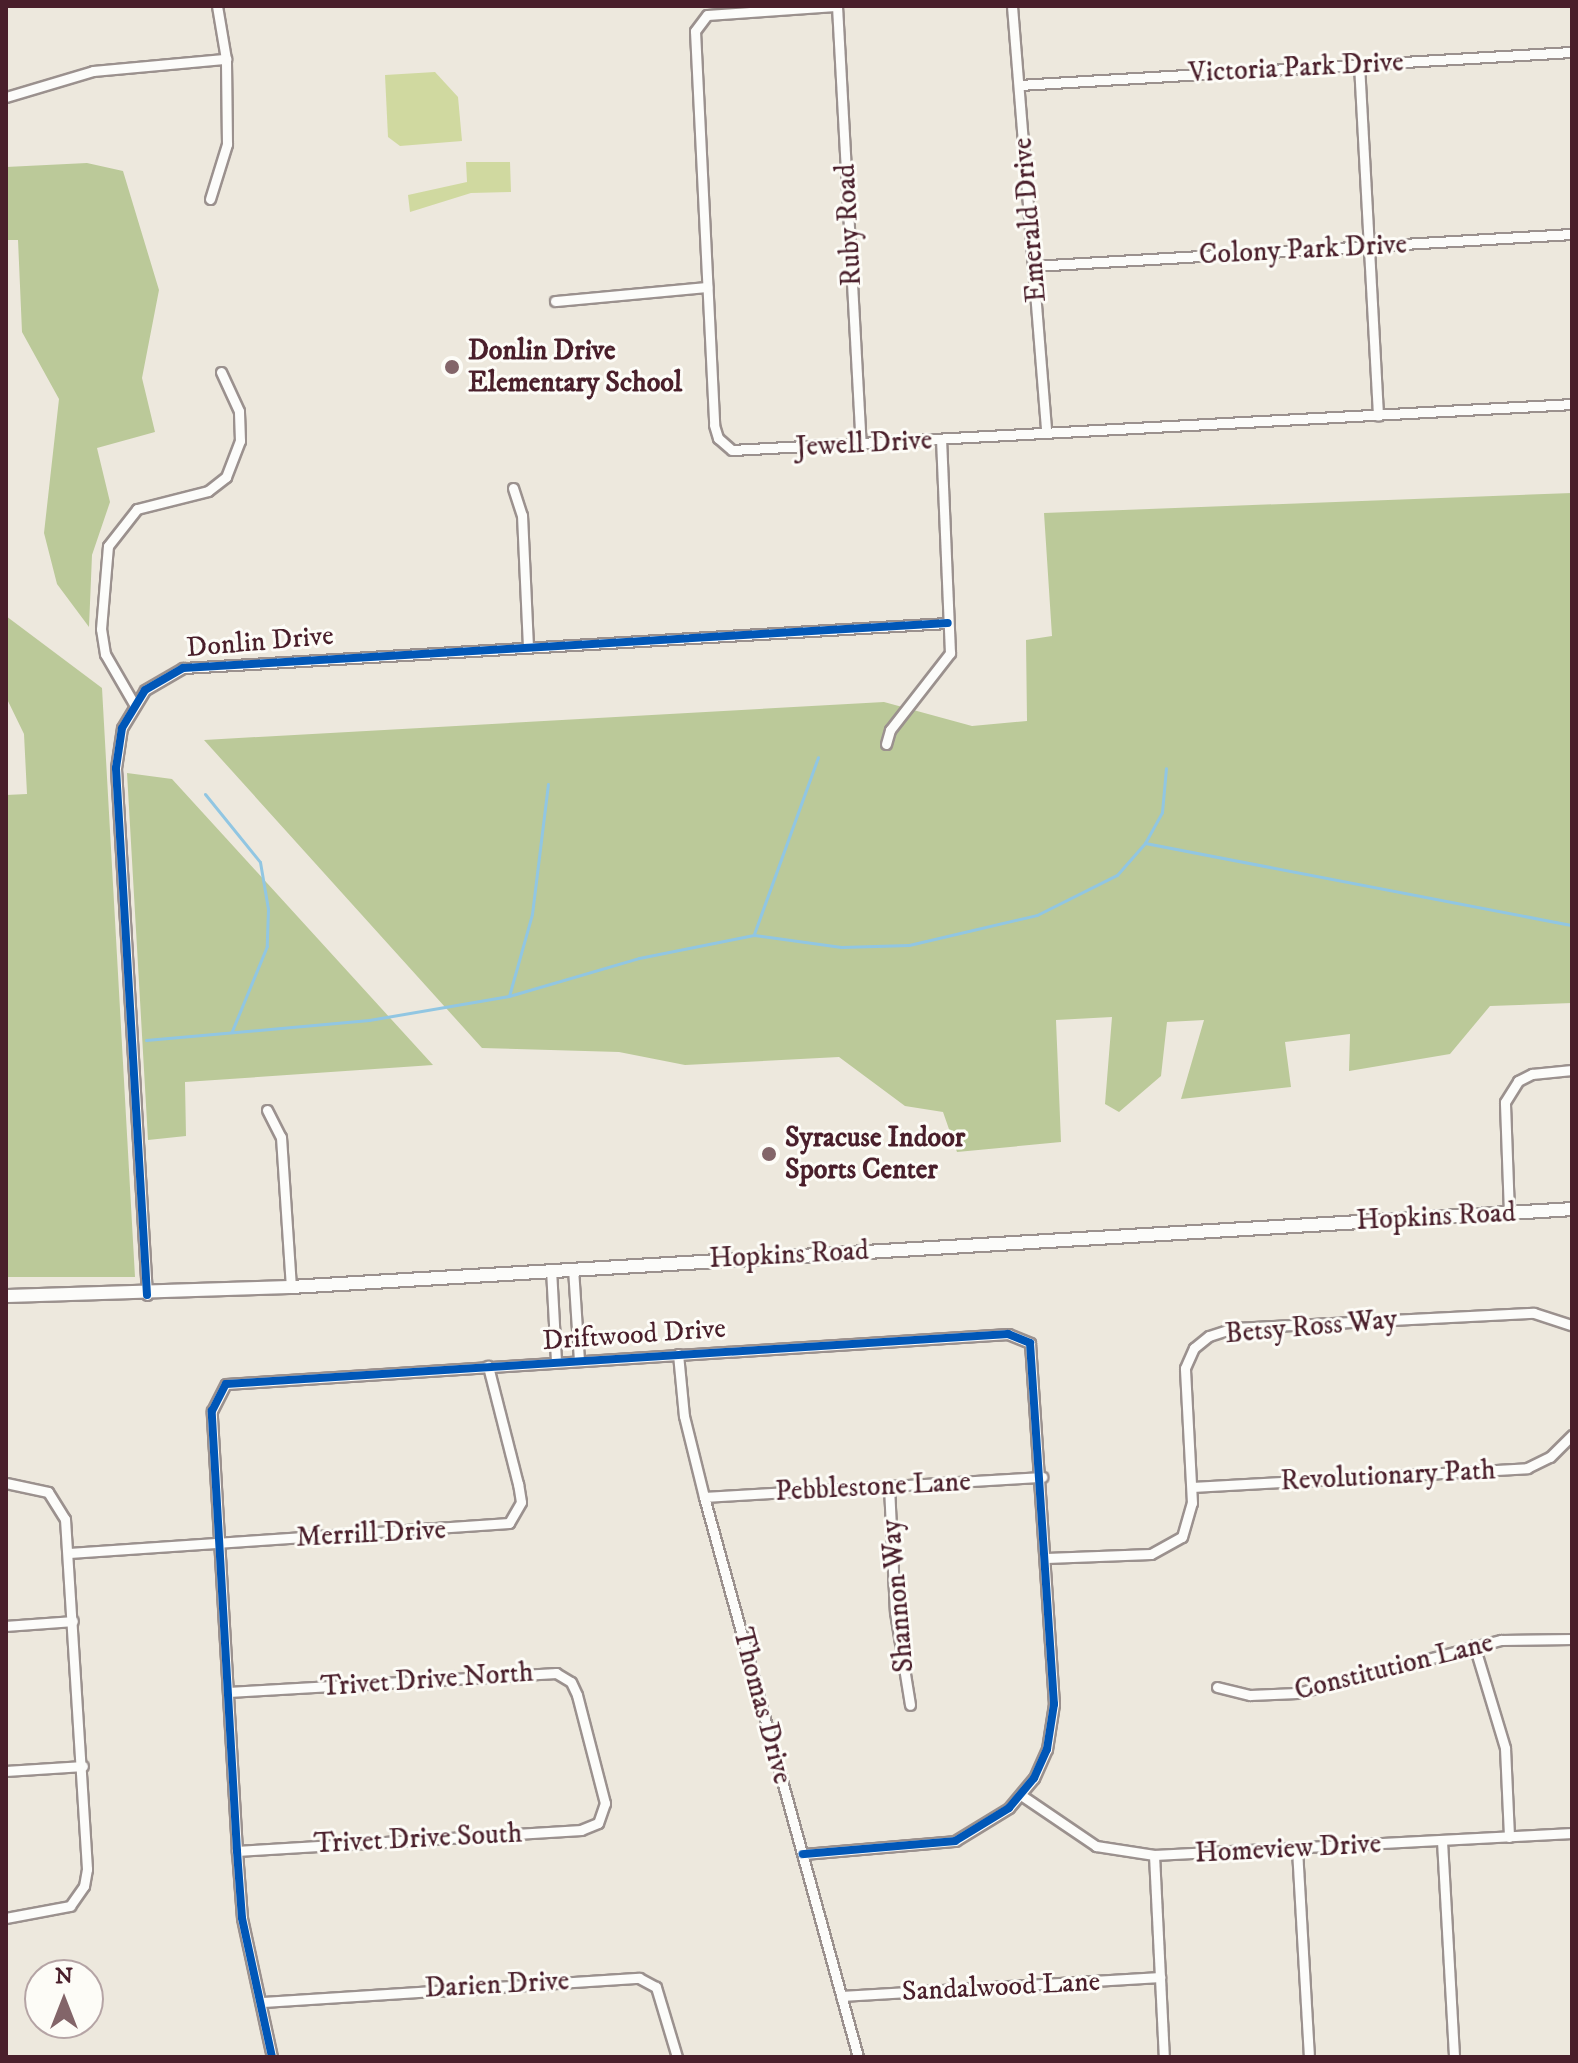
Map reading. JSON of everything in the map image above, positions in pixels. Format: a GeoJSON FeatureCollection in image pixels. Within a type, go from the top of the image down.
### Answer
{"type":"FeatureCollection","features":[{"type":"Feature","properties":{"kind":"street"},"geometry":{"type":"LineString","coordinates":[[210,199],[227,144],[226,59],[217,6]]}},
{"type":"Feature","properties":{"kind":"street","name":"Jewell Drive"},"geometry":{"type":"LineString","coordinates":[[836,6],[707,15],[695,31],[714,425],[724,446],[736,451],[861,445],[1572,404]]}},
{"type":"Feature","properties":{"kind":"street","name":"Ruby Road"},"geometry":{"type":"LineString","coordinates":[[836,6],[861,445]]}},
{"type":"Feature","properties":{"kind":"street","name":"Emerald Drive"},"geometry":{"type":"LineString","coordinates":[[1012,6],[1046,433]]}},
{"type":"Feature","properties":{"kind":"street","name":"Victoria Park Drive"},"geometry":{"type":"LineString","coordinates":[[1019,85],[1572,52]]}},
{"type":"Feature","properties":{"kind":"street"},"geometry":{"type":"LineString","coordinates":[[6,97],[93,71],[226,59]]}},
{"type":"Feature","properties":{"kind":"street"},"geometry":{"type":"LineString","coordinates":[[1359,64],[1378,415]]}},
{"type":"Feature","properties":{"kind":"street","name":"Colony Park Drive"},"geometry":{"type":"LineString","coordinates":[[1033,266],[1572,234]]}},
{"type":"Feature","properties":{"kind":"street"},"geometry":{"type":"LineString","coordinates":[[555,301],[707,287]]}},
{"type":"Feature","properties":{"kind":"street"},"geometry":{"type":"LineString","coordinates":[[134,704],[112,668],[101,629],[108,546],[137,509],[208,491],[226,477],[240,441],[239,411],[221,372]]}},
{"type":"Feature","properties":{"kind":"street"},"geometry":{"type":"LineString","coordinates":[[886,744],[890,730],[947,663],[941,440]]}},
{"type":"Feature","properties":{"kind":"street"},"geometry":{"type":"LineString","coordinates":[[513,488],[522,515],[528,647]]}},
{"type":"Feature","properties":{"kind":"street","name":"Donlin Drive"},"geometry":{"type":"LineString","coordinates":[[147,1295],[116,768],[122,728],[134,704],[165,674],[183,668],[948,623]]}},
{"type":"Feature","properties":{"kind":"street"},"geometry":{"type":"LineString","coordinates":[[1509,1213],[1505,1102],[1518,1081],[1532,1074],[1572,1070]]}},
{"type":"Feature","properties":{"kind":"street"},"geometry":{"type":"LineString","coordinates":[[267,1110],[281,1137],[291,1287]]}},
{"type":"Feature","properties":{"kind":"street","name":"Hopkins Road"},"geometry":{"type":"LineString","coordinates":[[6,1296],[147,1295],[1572,1209]]}},
{"type":"Feature","properties":{"kind":"street"},"geometry":{"type":"LineString","coordinates":[[573,1268],[579,1360]]}},
{"type":"Feature","properties":{"kind":"street"},"geometry":{"type":"LineString","coordinates":[[551,1269],[556,1362]]}},
{"type":"Feature","properties":{"kind":"street","name":"Betsy Ross Way"},"geometry":{"type":"LineString","coordinates":[[1046,1558],[1164,1550],[1182,1537],[1189,1522],[1192,1487],[1185,1368],[1194,1348],[1209,1336],[1234,1328],[1534,1313],[1572,1325]]}},
{"type":"Feature","properties":{"kind":"street","name":"Driftwood Drive"},"geometry":{"type":"LineString","coordinates":[[272,2057],[263,2002],[242,1918],[212,1411],[221,1387],[241,1381],[1022,1337],[1034,1356],[1042,1477],[1053,1722],[1047,1749],[1021,1795],[994,1821],[955,1841],[803,1854]]}},
{"type":"Feature","properties":{"kind":"street","name":"Thomas Drive"},"geometry":{"type":"LineString","coordinates":[[678,1354],[684,1416],[704,1497],[858,2057]]}},
{"type":"Feature","properties":{"kind":"street","name":"Merrill Drive"},"geometry":{"type":"LineString","coordinates":[[69,1553],[509,1523],[521,1502],[488,1366]]}},
{"type":"Feature","properties":{"kind":"street","name":"Revolutionary Path"},"geometry":{"type":"LineString","coordinates":[[1192,1487],[1527,1468],[1550,1457],[1572,1436]]}},
{"type":"Feature","properties":{"kind":"street","name":"Pebblestone Lane"},"geometry":{"type":"LineString","coordinates":[[704,1497],[1042,1477]]}},
{"type":"Feature","properties":{"kind":"street"},"geometry":{"type":"LineString","coordinates":[[6,1483],[48,1492],[65,1519],[83,1766],[84,1886],[70,1906],[50,1914],[6,1918]]}},
{"type":"Feature","properties":{"kind":"street","name":"Shannon Way"},"geometry":{"type":"LineString","coordinates":[[889,1486],[895,1612],[910,1705]]}},
{"type":"Feature","properties":{"kind":"street"},"geometry":{"type":"LineString","coordinates":[[6,1626],[73,1621]]}},
{"type":"Feature","properties":{"kind":"street","name":"Constitution Lane"},"geometry":{"type":"LineString","coordinates":[[1217,1687],[1250,1695],[1297,1693],[1474,1645],[1529,1636],[1572,1639]]}},
{"type":"Feature","properties":{"kind":"street"},"geometry":{"type":"LineString","coordinates":[[1474,1645],[1505,1748],[1509,1837]]}},
{"type":"Feature","properties":{"kind":"street","name":"Trivet Drive North"},"geometry":{"type":"LineString","coordinates":[[228,1692],[556,1673],[571,1682],[577,1695],[605,1803],[598,1823]]}},
{"type":"Feature","properties":{"kind":"street"},"geometry":{"type":"LineString","coordinates":[[6,1771],[83,1766]]}},
{"type":"Feature","properties":{"kind":"street","name":"Homeview Drive"},"geometry":{"type":"LineString","coordinates":[[1021,1795],[1096,1846],[1154,1855],[1572,1833]]}},
{"type":"Feature","properties":{"kind":"street","name":"Trivet Drive South"},"geometry":{"type":"LineString","coordinates":[[237,1851],[581,1830],[598,1823]]}},
{"type":"Feature","properties":{"kind":"street"},"geometry":{"type":"LineString","coordinates":[[1442,1841],[1454,2057]]}},
{"type":"Feature","properties":{"kind":"street"},"geometry":{"type":"LineString","coordinates":[[1297,1849],[1309,2057]]}},
{"type":"Feature","properties":{"kind":"street"},"geometry":{"type":"LineString","coordinates":[[1154,1855],[1164,2057]]}},
{"type":"Feature","properties":{"kind":"street","name":"Sandalwood Lane"},"geometry":{"type":"LineString","coordinates":[[841,1996],[1160,1977]]}},
{"type":"Feature","properties":{"kind":"street","name":"Darien Drive"},"geometry":{"type":"LineString","coordinates":[[263,2002],[639,1978],[656,1987],[677,2057]]}},
{"type":"Feature","properties":{"kind":"green space"},"geometry":{"type":"Polygon","coordinates":[[[435,72],[458,97],[462,141],[400,146],[388,137],[385,75],[435,72]]]}},
{"type":"Feature","properties":{"kind":"green space"},"geometry":{"type":"Polygon","coordinates":[[[466,162],[510,162],[511,192],[471,193],[410,212],[408,195],[467,182],[466,162]]]}},
{"type":"Feature","properties":{"kind":"green space"},"geometry":{"type":"Polygon","coordinates":[[[87,163],[123,171],[159,290],[142,378],[155,432],[97,448],[110,502],[92,555],[89,627],[57,584],[44,533],[59,399],[22,332],[18,240],[6,240],[6,167],[87,163]]]}},
{"type":"Feature","properties":{"kind":"green space"},"geometry":{"type":"Polygon","coordinates":[[[1572,493],[1572,1003],[1490,1006],[1450,1054],[1349,1071],[1350,1034],[1285,1042],[1291,1087],[1181,1099],[1204,1020],[1167,1022],[1161,1076],[1119,1112],[1105,1104],[1112,1017],[1056,1020],[1061,1142],[957,1152],[943,1112],[905,1106],[839,1057],[685,1065],[619,1052],[482,1048],[204,740],[884,702],[972,726],[1027,721],[1026,640],[1052,636],[1044,513],[1572,493]]]}},
{"type":"Feature","properties":{"kind":"green space"},"geometry":{"type":"Polygon","coordinates":[[[6,616],[102,688],[135,1277],[6,1277],[6,795],[27,794],[24,734],[6,697],[6,616]]]}},
{"type":"Feature","properties":{"kind":"green space"},"geometry":{"type":"Polygon","coordinates":[[[127,773],[172,779],[433,1065],[185,1082],[186,1136],[148,1140],[127,773]]]}},
{"type":"Feature","properties":{"kind":"waterway"},"geometry":{"type":"LineString","coordinates":[[754,934],[818,757]]}},
{"type":"Feature","properties":{"kind":"waterway"},"geometry":{"type":"LineString","coordinates":[[1145,843],[1162,812],[1166,768]]}},
{"type":"Feature","properties":{"kind":"waterway"},"geometry":{"type":"LineString","coordinates":[[509,996],[532,914],[548,784]]}},
{"type":"Feature","properties":{"kind":"waterway"},"geometry":{"type":"LineString","coordinates":[[205,794],[260,862],[268,909],[267,946],[232,1031]]}},
{"type":"Feature","properties":{"kind":"waterway"},"geometry":{"type":"LineString","coordinates":[[146,1040],[369,1020],[509,996],[639,958],[754,935],[841,947],[909,945],[1037,915],[1117,875],[1145,843],[1572,925]]}},
{"type":"Feature","properties":{"kind":"cycle path"},"geometry":{"type":"LineString","coordinates":[[147,1295],[116,768],[122,728],[145,690],[183,668],[948,623]]}},
{"type":"Feature","properties":{"kind":"cycle path"},"geometry":{"type":"LineString","coordinates":[[272,2057],[242,1918],[237,1851],[212,1411],[226,1384],[1008,1334],[1030,1343],[1054,1704],[1047,1749],[1034,1778],[1009,1808],[955,1841],[803,1854]]}},
{"type":"Feature","properties":{"kind":"place","name":"Donlin Drive Elementary School"},"geometry":{"type":"Point","coordinates":[452,367]}},
{"type":"Feature","properties":{"kind":"place","name":"Syracuse Indoor Sports Center"},"geometry":{"type":"Point","coordinates":[769,1154]}}]}
